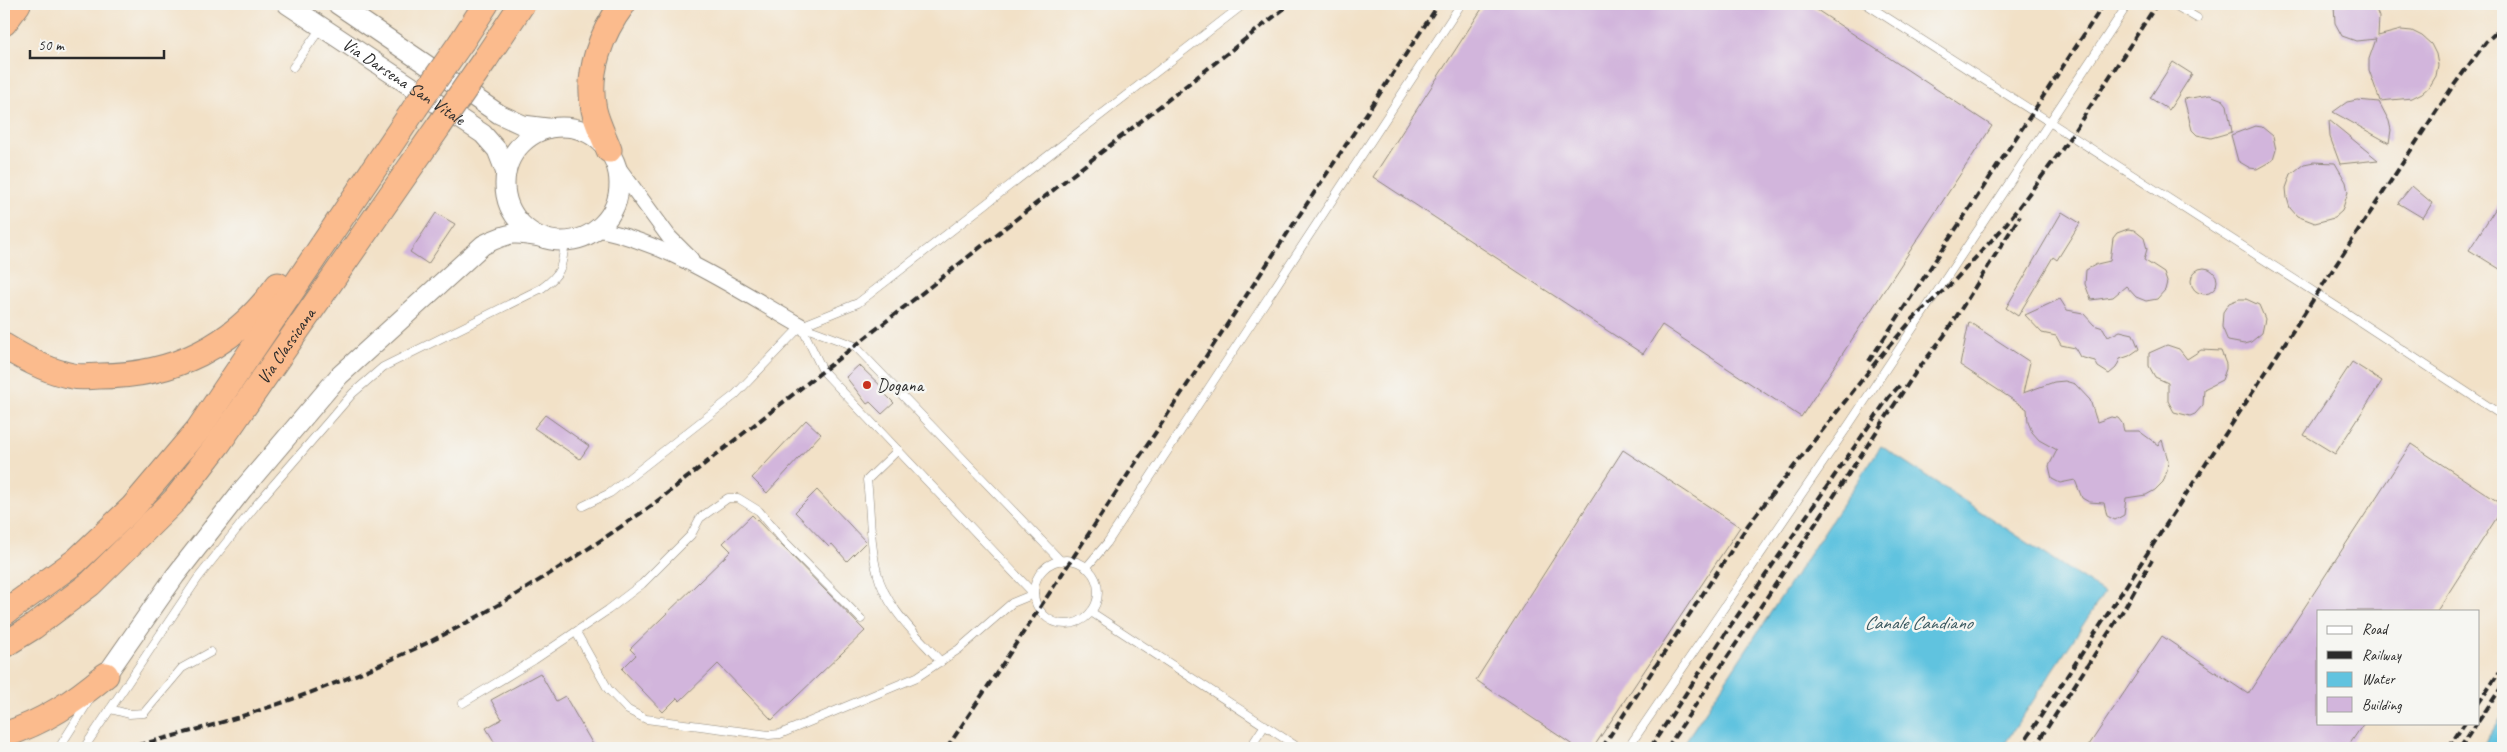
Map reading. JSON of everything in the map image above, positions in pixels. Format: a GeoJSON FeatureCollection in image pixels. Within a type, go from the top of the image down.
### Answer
{"type":"FeatureCollection","features":[{"type":"Feature","properties":{"kind":"highway"},"geometry":{"type":"LineString","coordinates":[[4,23],[18,4]]}},
{"type":"Feature","properties":{"kind":"highway","name":"Via Classicana"},"geometry":{"type":"LineString","coordinates":[[4,613],[76,561],[133,507],[198,430],[486,4]]}},
{"type":"Feature","properties":{"kind":"highway","name":"Via Classicana"},"geometry":{"type":"LineString","coordinates":[[4,645],[33,627],[90,584],[175,500],[218,444],[440,126],[522,4]]}},
{"type":"Feature","properties":{"kind":"highway"},"geometry":{"type":"LineString","coordinates":[[613,158],[594,110],[592,78],[599,48],[623,4]]}},
{"type":"Feature","properties":{"kind":"highway"},"geometry":{"type":"LineString","coordinates":[[4,346],[29,362],[73,376],[120,376],[176,366],[214,346],[247,322],[267,300],[302,251],[347,210]]}},
{"type":"Feature","properties":{"kind":"highway"},"geometry":{"type":"LineString","coordinates":[[4,735],[25,728],[71,704],[106,675]]}},
{"type":"Feature","properties":{"kind":"street","name":"Via Darsena San Vitale"},"geometry":{"type":"LineString","coordinates":[[287,4],[484,134],[497,150],[506,173]]}},
{"type":"Feature","properties":{"kind":"street","name":"Via Darsena San Vitale"},"geometry":{"type":"LineString","coordinates":[[337,4],[499,114],[523,126],[547,128],[564,126],[582,129],[597,138],[669,237],[701,269]]}},
{"type":"Feature","properties":{"kind":"street","name":"Via Darsena San Vitale"},"geometry":{"type":"LineString","coordinates":[[547,128],[532,134],[520,144],[511,158],[506,173],[505,192],[515,217],[528,230],[545,238],[565,241],[583,238],[598,229],[610,216],[617,200],[620,183],[613,158]]}},
{"type":"Feature","properties":{"kind":"street","name":"Via Darsena San Vitale"},"geometry":{"type":"LineString","coordinates":[[598,229],[623,234],[653,245],[701,269],[801,326]]}},
{"type":"Feature","properties":{"kind":"street"},"geometry":{"type":"LineString","coordinates":[[106,675],[175,576],[243,489],[339,376],[483,245],[501,236],[516,232],[545,238]]}},
{"type":"Feature","properties":{"kind":"lane"},"geometry":{"type":"LineString","coordinates":[[583,506],[610,493],[735,395],[801,326],[858,303],[1244,4]]}},
{"type":"Feature","properties":{"kind":"lane"},"geometry":{"type":"LineString","coordinates":[[1086,568],[1107,543],[1461,4]]}},
{"type":"Feature","properties":{"kind":"lane"},"geometry":{"type":"LineString","coordinates":[[1866,4],[2503,416]]}},
{"type":"Feature","properties":{"kind":"lane"},"geometry":{"type":"LineString","coordinates":[[1628,748],[1850,423],[2128,4]]}},
{"type":"Feature","properties":{"kind":"lane"},"geometry":{"type":"LineString","coordinates":[[2173,4],[2197,18]]}},
{"type":"Feature","properties":{"kind":"lane"},"geometry":{"type":"LineString","coordinates":[[293,67],[322,27]]}},
{"type":"Feature","properties":{"kind":"lane"},"geometry":{"type":"LineString","coordinates":[[84,748],[204,571],[256,505],[353,393],[383,367],[542,288],[555,279],[562,268],[565,241]]}},
{"type":"Feature","properties":{"kind":"lane"},"geometry":{"type":"LineString","coordinates":[[801,326],[823,371],[1034,594],[1039,609],[1054,622],[1074,623],[1091,612],[1096,603],[1096,584],[1086,568],[1072,561],[1061,561],[1044,569],[1038,576],[1034,594]]}},
{"type":"Feature","properties":{"kind":"lane"},"geometry":{"type":"LineString","coordinates":[[801,326],[855,346],[1061,561]]}},
{"type":"Feature","properties":{"kind":"lane"},"geometry":{"type":"LineString","coordinates":[[898,450],[867,480],[877,574],[885,591],[904,620],[941,662]]}},
{"type":"Feature","properties":{"kind":"lane"},"geometry":{"type":"LineString","coordinates":[[462,703],[576,632],[642,584],[691,536],[700,518],[728,498],[738,498],[759,511],[785,542],[861,619]]}},
{"type":"Feature","properties":{"kind":"lane"},"geometry":{"type":"LineString","coordinates":[[576,632],[608,688],[628,710],[654,720],[769,735],[780,734],[917,677],[941,662],[1012,603],[1034,594]]}},
{"type":"Feature","properties":{"kind":"lane"},"geometry":{"type":"LineString","coordinates":[[1091,612],[1299,748]]}},
{"type":"Feature","properties":{"kind":"lane"},"geometry":{"type":"LineString","coordinates":[[110,709],[129,714],[144,713],[182,668],[211,652]]}},
{"type":"Feature","properties":{"kind":"lane"},"geometry":{"type":"LineString","coordinates":[[59,748],[106,675]]}},
{"type":"Feature","properties":{"kind":"lane"},"geometry":{"type":"LineString","coordinates":[[1250,748],[1265,725]]}},
{"type":"Feature","properties":{"kind":"water","name":"Canale Candiano"},"geometry":{"type":"Polygon","coordinates":[[[1881,446],[2104,593],[2002,748],[1681,748],[1881,446]]]}},
{"type":"Feature","properties":{"kind":"water"},"geometry":{"type":"Polygon","coordinates":[[[2503,715],[2503,748],[2481,748],[2503,715]]]}},
{"type":"Feature","properties":{"kind":"building"},"geometry":{"type":"Polygon","coordinates":[[[1485,4],[1808,4],[1992,126],[1801,417],[1662,325],[1643,354],[1373,177],[1485,4]]]}},
{"type":"Feature","properties":{"kind":"building"},"geometry":{"type":"Polygon","coordinates":[[[2334,4],[2374,4],[2379,17],[2378,36],[2401,30],[2412,31],[2422,36],[2431,44],[2436,54],[2438,65],[2436,76],[2430,86],[2412,98],[2380,101],[2369,70],[2369,59],[2376,39],[2356,41],[2342,36],[2335,23],[2334,4]]]}},
{"type":"Feature","properties":{"kind":"building"},"geometry":{"type":"Polygon","coordinates":[[[2173,62],[2192,74],[2169,110],[2150,98],[2173,62]]]}},
{"type":"Feature","properties":{"kind":"building"},"geometry":{"type":"Polygon","coordinates":[[[2210,95],[2223,100],[2227,105],[2232,132],[2211,138],[2197,135],[2192,130],[2184,99],[2210,95]]]}},
{"type":"Feature","properties":{"kind":"building"},"geometry":{"type":"Polygon","coordinates":[[[2357,100],[2379,102],[2389,121],[2391,130],[2389,143],[2333,112],[2347,102],[2357,100]]]}},
{"type":"Feature","properties":{"kind":"building"},"geometry":{"type":"Polygon","coordinates":[[[2329,120],[2378,160],[2340,164],[2330,137],[2329,120]]]}},
{"type":"Feature","properties":{"kind":"building"},"geometry":{"type":"Polygon","coordinates":[[[2255,126],[2262,127],[2273,136],[2276,150],[2273,160],[2257,169],[2250,168],[2238,161],[2231,135],[2255,126]]]}},
{"type":"Feature","properties":{"kind":"building"},"geometry":{"type":"Polygon","coordinates":[[[2314,162],[2335,163],[2346,182],[2348,192],[2342,211],[2334,218],[2315,223],[2297,216],[2290,208],[2286,188],[2291,174],[2304,164],[2314,162]]]}},
{"type":"Feature","properties":{"kind":"building"},"geometry":{"type":"Polygon","coordinates":[[[2412,186],[2432,203],[2423,218],[2398,203],[2412,186]]]}},
{"type":"Feature","properties":{"kind":"building"},"geometry":{"type":"Polygon","coordinates":[[[2503,197],[2503,271],[2469,250],[2503,197]]]}},
{"type":"Feature","properties":{"kind":"building"},"geometry":{"type":"Polygon","coordinates":[[[2062,212],[2080,223],[2057,260],[2053,257],[2018,316],[2006,308],[2062,212]]]}},
{"type":"Feature","properties":{"kind":"building"},"geometry":{"type":"Polygon","coordinates":[[[436,213],[455,224],[428,264],[410,252],[436,213]]]}},
{"type":"Feature","properties":{"kind":"building"},"geometry":{"type":"Polygon","coordinates":[[[2128,229],[2134,230],[2144,238],[2147,249],[2144,260],[2164,273],[2167,282],[2165,290],[2157,299],[2146,301],[2136,297],[2126,286],[2113,297],[2091,300],[2085,284],[2086,270],[2097,264],[2110,261],[2113,238],[2117,233],[2128,229]]]}},
{"type":"Feature","properties":{"kind":"building"},"geometry":{"type":"Polygon","coordinates":[[[2204,268],[2213,272],[2217,281],[2213,290],[2204,294],[2195,290],[2191,281],[2195,272],[2204,268]]]}},
{"type":"Feature","properties":{"kind":"building"},"geometry":{"type":"Polygon","coordinates":[[[2060,299],[2067,310],[2083,313],[2094,325],[2103,328],[2108,337],[2120,331],[2133,334],[2139,349],[2129,356],[2120,359],[2116,368],[2109,374],[2098,367],[2095,361],[2080,357],[2075,348],[2061,345],[2056,336],[2042,333],[2025,315],[2060,299]]]}},
{"type":"Feature","properties":{"kind":"building"},"geometry":{"type":"Polygon","coordinates":[[[2239,299],[2246,299],[2259,305],[2265,319],[2262,333],[2251,342],[2244,344],[2228,341],[2222,327],[2223,312],[2229,303],[2239,299]]]}},
{"type":"Feature","properties":{"kind":"building"},"geometry":{"type":"Polygon","coordinates":[[[1969,322],[2030,362],[2023,393],[2054,382],[2065,381],[2075,384],[2090,400],[2097,422],[2111,417],[2118,418],[2122,423],[2124,431],[2139,431],[2158,445],[2162,440],[2168,460],[2163,482],[2146,495],[2126,498],[2124,515],[2115,520],[2107,516],[2104,503],[2089,502],[2082,498],[2075,480],[2060,483],[2052,479],[2049,466],[2057,450],[2039,440],[2032,432],[2028,422],[2027,409],[1960,365],[1969,322]]]}},
{"type":"Feature","properties":{"kind":"building"},"geometry":{"type":"Polygon","coordinates":[[[2167,345],[2179,349],[2187,359],[2201,350],[2221,351],[2226,364],[2222,380],[2204,389],[2203,405],[2195,414],[2190,416],[2174,412],[2168,401],[2168,383],[2155,377],[2149,366],[2149,353],[2167,345]]]}},
{"type":"Feature","properties":{"kind":"building"},"geometry":{"type":"Polygon","coordinates":[[[2352,362],[2382,381],[2335,454],[2304,435],[2352,362]]]}},
{"type":"Feature","properties":{"kind":"building","name":"Dogana"},"geometry":{"type":"Polygon","coordinates":[[[859,365],[886,391],[884,393],[894,403],[882,414],[870,402],[867,404],[846,377],[859,365]]]}},
{"type":"Feature","properties":{"kind":"building"},"geometry":{"type":"Polygon","coordinates":[[[545,415],[589,446],[580,459],[534,428],[545,415]]]}},
{"type":"Feature","properties":{"kind":"building"},"geometry":{"type":"Polygon","coordinates":[[[806,420],[821,434],[767,493],[752,478],[806,420]]]}},
{"type":"Feature","properties":{"kind":"building"},"geometry":{"type":"Polygon","coordinates":[[[2411,444],[2503,505],[2503,508],[2438,610],[2317,610],[2317,724],[2363,724],[2347,748],[2087,748],[2162,636],[2248,694],[2411,444]]]}},
{"type":"Feature","properties":{"kind":"building"},"geometry":{"type":"Polygon","coordinates":[[[1623,450],[1740,527],[1593,748],[1577,748],[1476,680],[1623,450]]]}},
{"type":"Feature","properties":{"kind":"building"},"geometry":{"type":"Polygon","coordinates":[[[817,490],[866,542],[847,561],[832,544],[829,547],[795,512],[817,490]]]}},
{"type":"Feature","properties":{"kind":"building"},"geometry":{"type":"Polygon","coordinates":[[[752,515],[865,631],[772,720],[718,664],[680,701],[677,698],[663,712],[622,669],[636,655],[630,649],[731,551],[723,543],[752,515]]]}},
{"type":"Feature","properties":{"kind":"building"},"geometry":{"type":"Polygon","coordinates":[[[540,673],[556,701],[565,696],[595,748],[498,748],[486,728],[502,719],[491,700],[540,673]]]}},
{"type":"Feature","properties":{"kind":"railway"},"geometry":{"type":"LineString","coordinates":[[126,748],[242,716],[356,675],[429,642],[487,612],[543,578],[651,506],[1290,4]]}},
{"type":"Feature","properties":{"kind":"railway"},"geometry":{"type":"LineString","coordinates":[[947,748],[1439,4]]}},
{"type":"Feature","properties":{"kind":"railway"},"geometry":{"type":"LineString","coordinates":[[1869,361],[2104,4]]}},
{"type":"Feature","properties":{"kind":"railway"},"geometry":{"type":"LineString","coordinates":[[1602,748],[1748,525],[1883,353],[1913,319],[1954,281],[2003,228],[2061,151],[2157,4]]}},
{"type":"Feature","properties":{"kind":"railway"},"geometry":{"type":"LineString","coordinates":[[2020,748],[2451,89],[2486,42],[2503,26]]}},
{"type":"Feature","properties":{"kind":"railway"},"geometry":{"type":"LineString","coordinates":[[1667,748],[1916,372],[1944,336],[2020,216]]}},
{"type":"Feature","properties":{"kind":"railway"},"geometry":{"type":"LineString","coordinates":[[1650,748],[1731,625],[1889,397],[1901,384]]}},
{"type":"Feature","properties":{"kind":"railway"},"geometry":{"type":"LineString","coordinates":[[2034,748],[2124,609],[2152,560]]}},
{"type":"Feature","properties":{"kind":"railway"},"geometry":{"type":"LineString","coordinates":[[2480,701],[2503,667]]}},
{"type":"Feature","properties":{"kind":"railway"},"geometry":{"type":"LineString","coordinates":[[2480,719],[2503,685]]}},
{"type":"Feature","properties":{"kind":"railway"},"geometry":{"type":"LineString","coordinates":[[2448,748],[2464,724]]}},
{"type":"Feature","properties":{"kind":"railway"},"geometry":{"type":"LineString","coordinates":[[2460,748],[2476,724]]}},
{"type":"Feature","properties":{"kind":"place","name":"Dogana"},"geometry":{"type":"Point","coordinates":[867,385]}}]}
